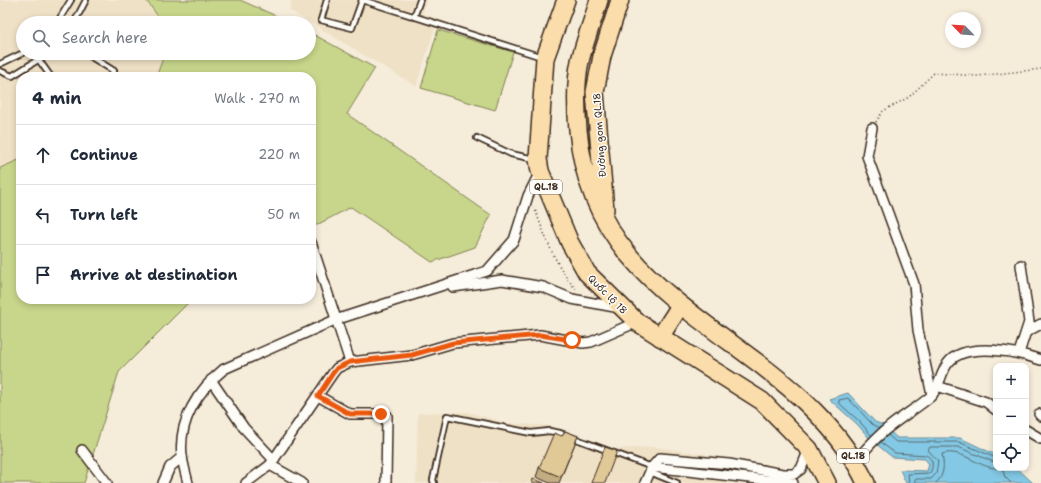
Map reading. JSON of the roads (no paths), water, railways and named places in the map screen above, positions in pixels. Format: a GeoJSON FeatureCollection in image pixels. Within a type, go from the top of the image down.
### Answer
{"type":"FeatureCollection","features":[{"type":"Feature","properties":{"kind":"highway","name":"Quốc lộ 18"},"geometry":{"type":"LineString","coordinates":[[566,0],[545,58],[539,165],[570,243],[587,273],[637,322],[762,402],[809,449],[827,483]]}},
{"type":"Feature","properties":{"kind":"highway","name":"QL.18"},"geometry":{"type":"LineString","coordinates":[[599,0],[580,61],[576,101],[579,143],[586,178],[607,226],[638,268],[680,306],[784,382],[834,432],[856,460],[866,483]]}},
{"type":"Feature","properties":{"kind":"highway","name":"Đường gom QL.18"},"geometry":{"type":"LineString","coordinates":[[607,226],[595,92],[602,56],[620,0]]}},
{"type":"Feature","properties":{"kind":"highway"},"geometry":{"type":"LineString","coordinates":[[660,337],[680,306]]}},
{"type":"Feature","properties":{"kind":"street"},"geometry":{"type":"LineString","coordinates":[[872,128],[867,156],[914,284],[918,330],[932,396]]}},
{"type":"Feature","properties":{"kind":"street"},"geometry":{"type":"LineString","coordinates":[[188,483],[182,457],[181,438],[185,421],[196,400],[211,380],[224,368],[335,320],[487,271],[514,240],[539,165]]}},
{"type":"Feature","properties":{"kind":"street"},"geometry":{"type":"LineString","coordinates":[[316,258],[350,362]]}},
{"type":"Feature","properties":{"kind":"street"},"geometry":{"type":"LineString","coordinates":[[1019,353],[1029,317],[1021,265]]}},
{"type":"Feature","properties":{"kind":"street"},"geometry":{"type":"LineString","coordinates":[[438,288],[502,280],[542,287],[572,299],[621,308]]}},
{"type":"Feature","properties":{"kind":"street"},"geometry":{"type":"LineString","coordinates":[[246,483],[272,463],[333,373],[337,368],[350,362],[412,355],[453,343],[540,335],[583,343],[591,342],[637,322]]}},
{"type":"Feature","properties":{"kind":"street"},"geometry":{"type":"LineString","coordinates":[[1026,332],[1041,324]]}},
{"type":"Feature","properties":{"kind":"street"},"geometry":{"type":"LineString","coordinates":[[856,460],[887,428],[932,396],[949,362],[960,354],[991,349],[1019,353],[1041,360]]}},
{"type":"Feature","properties":{"kind":"street"},"geometry":{"type":"LineString","coordinates":[[211,380],[251,437],[272,463],[302,483]]}},
{"type":"Feature","properties":{"kind":"street"},"geometry":{"type":"LineString","coordinates":[[937,386],[986,402],[993,408]]}},
{"type":"Feature","properties":{"kind":"street"},"geometry":{"type":"LineString","coordinates":[[318,396],[350,414],[381,414],[387,416],[386,483]]}},
{"type":"Feature","properties":{"kind":"street"},"geometry":{"type":"LineString","coordinates":[[1029,432],[1041,439]]}},
{"type":"Feature","properties":{"kind":"street"},"geometry":{"type":"LineString","coordinates":[[645,483],[651,469],[660,458],[729,464],[783,474],[794,474],[800,469],[809,449]]}},
{"type":"Feature","properties":{"kind":"street"},"geometry":{"type":"LineString","coordinates":[[82,450],[107,483]]}},
{"type":"Feature","properties":{"kind":"street"},"geometry":{"type":"LineString","coordinates":[[163,483],[170,467],[182,457]]}},
{"type":"Feature","properties":{"kind":"street"},"geometry":{"type":"LineString","coordinates":[[651,469],[794,483]]}},
{"type":"Feature","properties":{"kind":"lane"},"geometry":{"type":"LineString","coordinates":[[61,16],[70,0]]}},
{"type":"Feature","properties":{"kind":"lane"},"geometry":{"type":"LineString","coordinates":[[78,16],[86,0]]}},
{"type":"Feature","properties":{"kind":"lane"},"geometry":{"type":"LineString","coordinates":[[327,0],[321,20],[352,28],[362,0],[545,58]]}},
{"type":"Feature","properties":{"kind":"lane"},"geometry":{"type":"LineString","coordinates":[[414,17],[420,0]]}},
{"type":"Feature","properties":{"kind":"lane"},"geometry":{"type":"LineString","coordinates":[[0,64],[16,56]]}},
{"type":"Feature","properties":{"kind":"lane"},"geometry":{"type":"LineString","coordinates":[[19,72],[39,60],[47,72]]}},
{"type":"Feature","properties":{"kind":"lane"},"geometry":{"type":"LineString","coordinates":[[96,60],[114,71],[113,72]]}},
{"type":"Feature","properties":{"kind":"lane"},"geometry":{"type":"LineString","coordinates":[[0,71],[12,76],[16,74]]}},
{"type":"Feature","properties":{"kind":"lane"},"geometry":{"type":"LineString","coordinates":[[477,138],[539,165]]}},
{"type":"Feature","properties":{"kind":"lane"},"geometry":{"type":"LineString","coordinates":[[434,483],[433,480],[447,416],[531,434],[549,431],[560,433],[651,469],[677,483]]}},
{"type":"Feature","properties":{"kind":"water"},"geometry":{"type":"Polygon","coordinates":[[[848,393],[875,422],[883,425],[897,438],[960,438],[993,454],[993,471],[1020,471],[1033,483],[906,483],[900,470],[927,471],[929,464],[925,459],[892,457],[869,438],[857,424],[829,399],[848,393]]]}}]}
